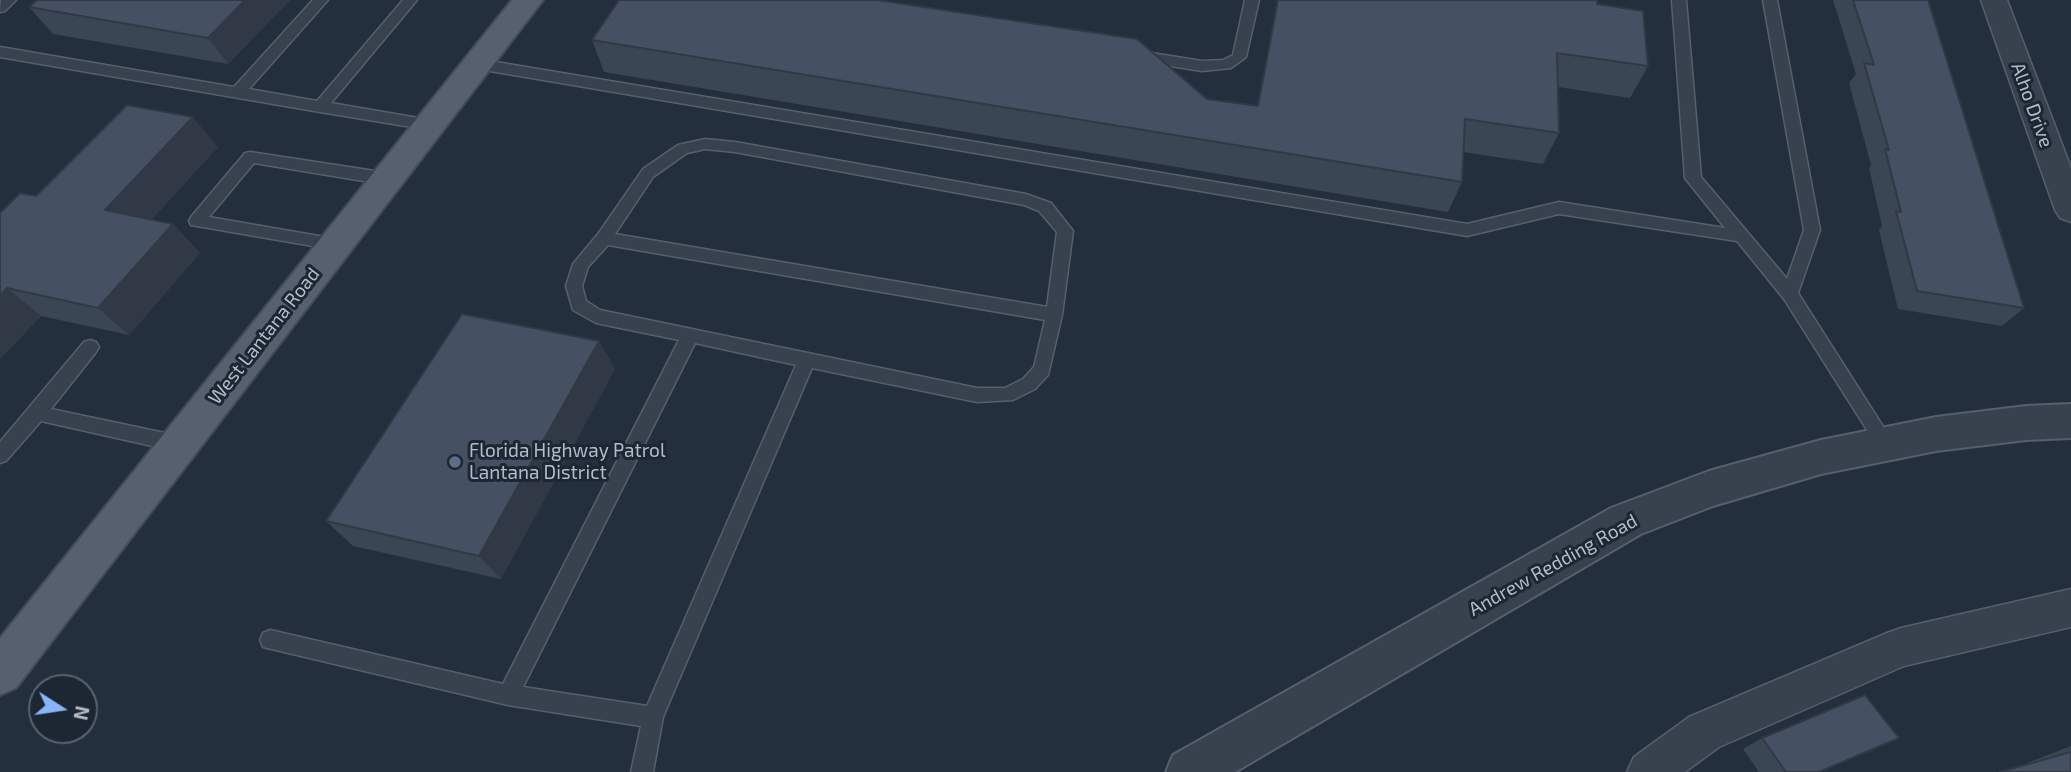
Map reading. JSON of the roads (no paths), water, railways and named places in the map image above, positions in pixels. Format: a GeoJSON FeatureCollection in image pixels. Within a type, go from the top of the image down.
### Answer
{"type":"FeatureCollection","features":[{"type":"Feature","properties":{"kind":"main road","name":"West Lantana Road"},"geometry":{"type":"LineString","coordinates":[[0,673],[528,0]]}},
{"type":"Feature","properties":{"kind":"street","name":"Alho Drive"},"geometry":{"type":"LineString","coordinates":[[1994,0],[2071,210]]}},
{"type":"Feature","properties":{"kind":"street","name":"Andrew Redding Road"},"geometry":{"type":"LineString","coordinates":[[1190,772],[1626,521],[1709,489],[1821,457],[1949,432],[2071,421]]}},
{"type":"Feature","properties":{"kind":"street"},"geometry":{"type":"LineString","coordinates":[[1650,772],[1704,732],[1901,647],[2071,608]]}},
{"type":"Feature","properties":{"kind":"lane"},"geometry":{"type":"LineString","coordinates":[[0,8],[9,0]]}},
{"type":"Feature","properties":{"kind":"lane"},"geometry":{"type":"LineString","coordinates":[[237,93],[321,0]]}},
{"type":"Feature","properties":{"kind":"lane"},"geometry":{"type":"LineString","coordinates":[[320,107],[410,0]]}},
{"type":"Feature","properties":{"kind":"lane"},"geometry":{"type":"LineString","coordinates":[[1120,53],[1202,66],[1226,65],[1240,57],[1252,0]]}},
{"type":"Feature","properties":{"kind":"lane"},"geometry":{"type":"LineString","coordinates":[[1679,0],[1693,178],[1790,294],[1885,444]]}},
{"type":"Feature","properties":{"kind":"lane"},"geometry":{"type":"LineString","coordinates":[[1770,0],[1812,230],[1790,294]]}},
{"type":"Feature","properties":{"kind":"lane"},"geometry":{"type":"LineString","coordinates":[[0,52],[430,125]]}},
{"type":"Feature","properties":{"kind":"lane"},"geometry":{"type":"LineString","coordinates":[[478,64],[1467,230],[1559,208],[1741,236]]}},
{"type":"Feature","properties":{"kind":"lane"},"geometry":{"type":"LineString","coordinates":[[705,144],[735,147],[1026,200],[1045,207],[1065,231],[1054,315],[1042,370],[1029,384],[1007,395],[955,391],[596,316],[579,304],[574,286],[581,264],[604,238],[648,173],[683,149],[705,144]]}},
{"type":"Feature","properties":{"kind":"lane"},"geometry":{"type":"LineString","coordinates":[[336,244],[197,221],[250,158],[388,179]]}},
{"type":"Feature","properties":{"kind":"lane"},"geometry":{"type":"LineString","coordinates":[[604,238],[1054,315]]}},
{"type":"Feature","properties":{"kind":"lane"},"geometry":{"type":"LineString","coordinates":[[508,695],[690,336]]}},
{"type":"Feature","properties":{"kind":"lane"},"geometry":{"type":"LineString","coordinates":[[0,455],[90,347]]}},
{"type":"Feature","properties":{"kind":"lane"},"geometry":{"type":"LineString","coordinates":[[642,772],[653,717],[807,360]]}},
{"type":"Feature","properties":{"kind":"lane"},"geometry":{"type":"LineString","coordinates":[[37,413],[179,444]]}},
{"type":"Feature","properties":{"kind":"lane"},"geometry":{"type":"LineString","coordinates":[[270,640],[508,695],[653,717]]}},
{"type":"Feature","properties":{"kind":"place","name":"Florida Highway Patrol Lantana District"},"geometry":{"type":"Point","coordinates":[455,462]}}]}
